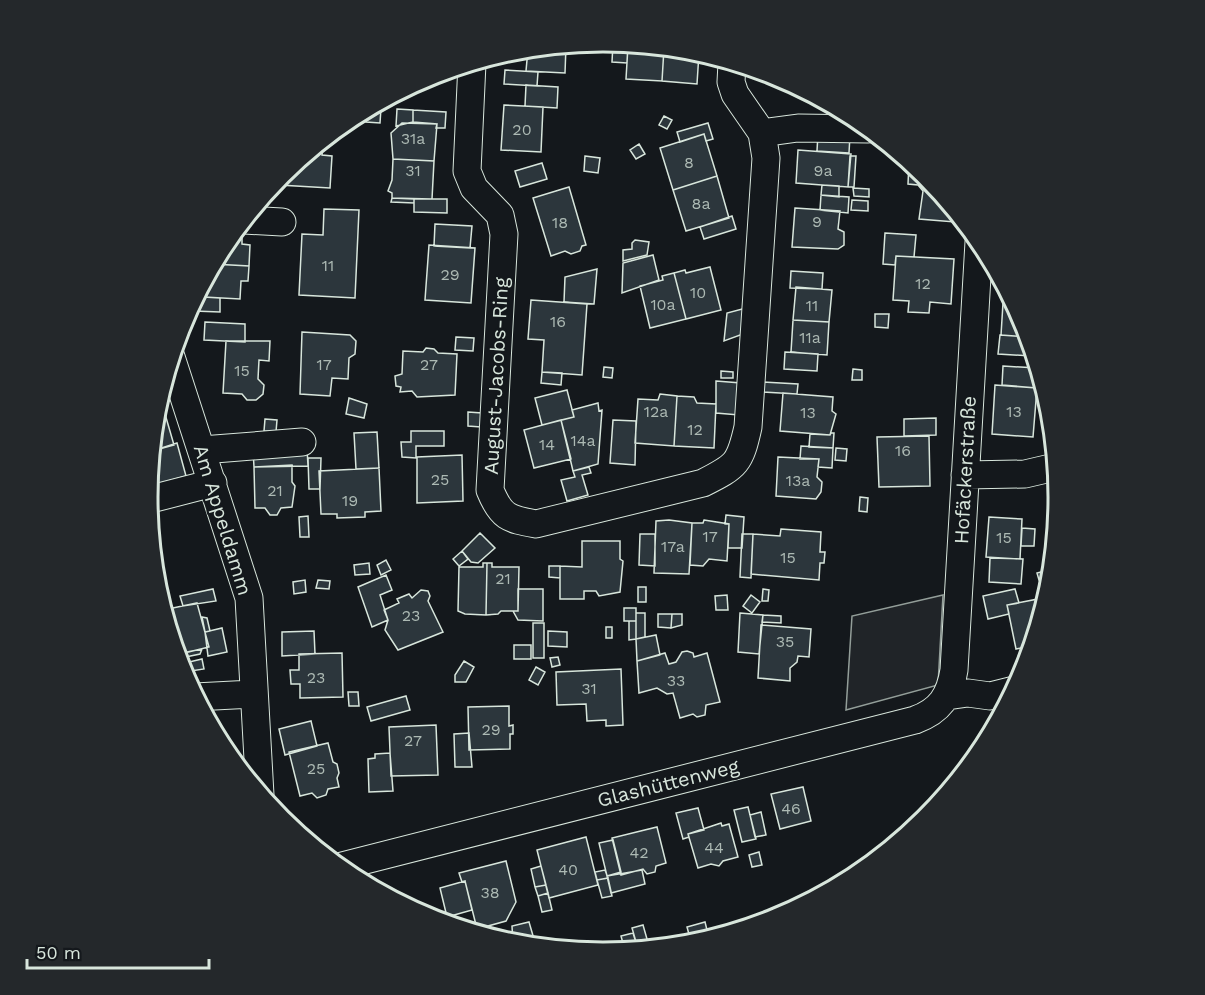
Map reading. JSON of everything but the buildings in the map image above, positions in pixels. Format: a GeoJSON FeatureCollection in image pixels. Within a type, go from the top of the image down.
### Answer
{"type":"FeatureCollection","features":[{"type":"Feature","properties":{"kind":"street","name":"August-Jacobs-Ring"},"geometry":{"type":"LineString","coordinates":[[472,72],[467,171],[474,188],[500,215],[504,234],[490,490],[497,509],[511,519],[536,524],[703,483],[728,471],[741,455],[748,427],[766,158],[762,133],[735,94],[732,72]]}},
{"type":"Feature","properties":{"kind":"street"},"geometry":{"type":"LineString","coordinates":[[762,133],[798,128],[852,129]]}},
{"type":"Feature","properties":{"kind":"street"},"geometry":{"type":"LineString","coordinates":[[254,221],[282,222]]}},
{"type":"Feature","properties":{"kind":"street","name":"Hofäckerstraße"},"geometry":{"type":"LineString","coordinates":[[947,696],[954,670],[978,258]]}},
{"type":"Feature","properties":{"kind":"street","name":"Am Appeldamm"},"geometry":{"type":"LineString","coordinates":[[174,378],[202,450],[249,598],[259,780]]}},
{"type":"Feature","properties":{"kind":"street"},"geometry":{"type":"LineString","coordinates":[[202,450],[302,442]]}},
{"type":"Feature","properties":{"kind":"street"},"geometry":{"type":"LineString","coordinates":[[964,475],[1025,474],[1047,469]]}},
{"type":"Feature","properties":{"kind":"street"},"geometry":{"type":"LineString","coordinates":[[158,497],[213,483]]}},
{"type":"Feature","properties":{"kind":"street"},"geometry":{"type":"LineString","coordinates":[[947,696],[968,693],[1002,693]]}},
{"type":"Feature","properties":{"kind":"street"},"geometry":{"type":"LineString","coordinates":[[204,697],[254,694]]}},
{"type":"Feature","properties":{"kind":"street","name":"Glashüttenweg"},"geometry":{"type":"LineString","coordinates":[[350,864],[915,720],[938,708],[947,696]]}},
{"type":"Feature","properties":{"kind":"shaded area"},"geometry":{"type":"Polygon","coordinates":[[[943,595],[938,685],[846,710],[852,616],[943,595]]]}}]}
